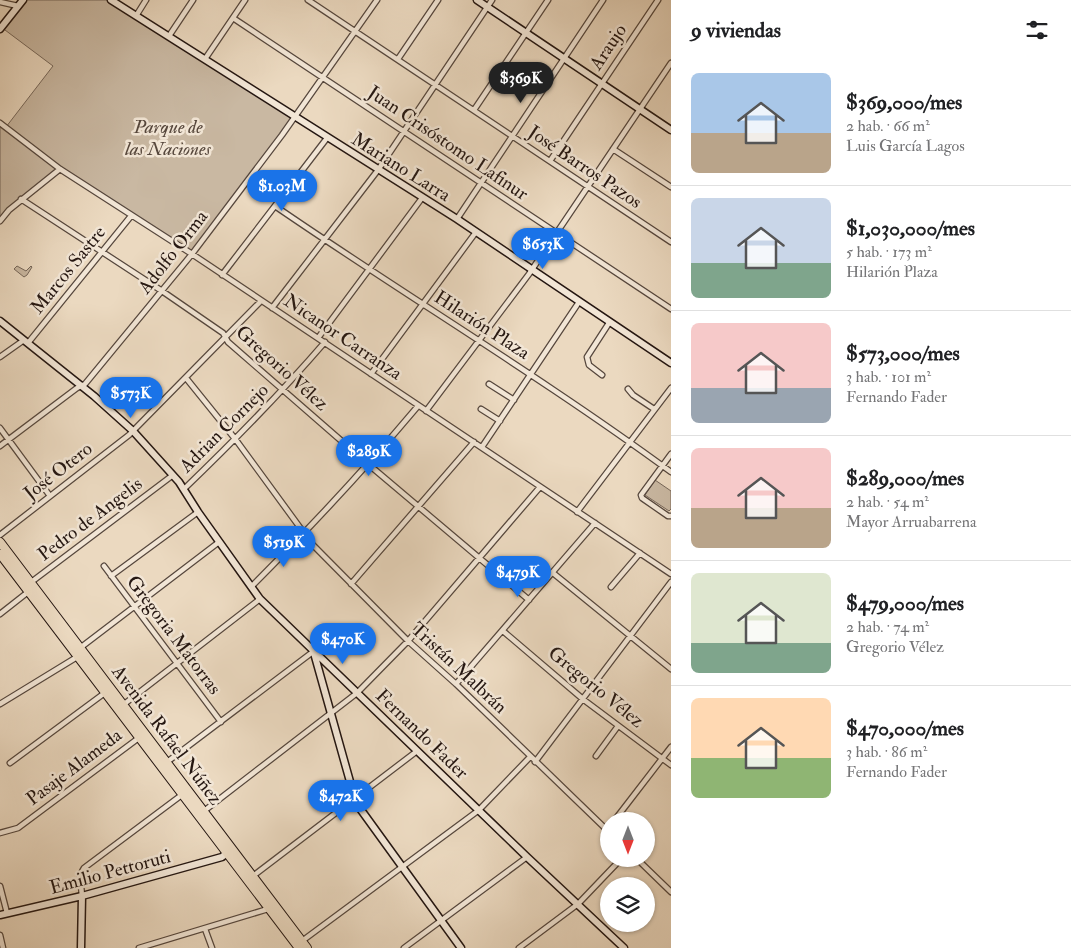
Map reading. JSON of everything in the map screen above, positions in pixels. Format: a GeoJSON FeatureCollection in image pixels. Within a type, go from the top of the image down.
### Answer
{"type":"FeatureCollection","features":[{"type":"Feature","properties":{"kind":"main road","name":"Mariano Larra"},"geometry":{"type":"LineString","coordinates":[[111,0],[476,232],[671,363]]}},
{"type":"Feature","properties":{"kind":"main road"},"geometry":{"type":"LineString","coordinates":[[476,0],[671,130]]}},
{"type":"Feature","properties":{"kind":"main road"},"geometry":{"type":"LineString","coordinates":[[0,29],[20,3]]}},
{"type":"Feature","properties":{"kind":"main road","name":"Fernando Fader"},"geometry":{"type":"LineString","coordinates":[[0,321],[82,386],[133,431],[173,475],[260,598],[527,857],[624,948]]}},
{"type":"Feature","properties":{"kind":"main road","name":"Avenida Rafael Núñez"},"geometry":{"type":"LineString","coordinates":[[0,542],[28,587],[77,657],[106,692],[182,794],[253,876],[300,944]]}},
{"type":"Feature","properties":{"kind":"main road","name":"Avenida Rafael Núñez"},"geometry":{"type":"LineString","coordinates":[[0,554],[80,648],[204,810],[268,909],[300,944],[307,948]]}},
{"type":"Feature","properties":{"kind":"main road"},"geometry":{"type":"LineString","coordinates":[[314,651],[355,799],[461,948]]}},
{"type":"Feature","properties":{"kind":"main road","name":"Emilio Pettoruti"},"geometry":{"type":"LineString","coordinates":[[3,914],[82,896],[222,857],[229,850]]}},
{"type":"Feature","properties":{"kind":"main road"},"geometry":{"type":"LineString","coordinates":[[82,896],[82,948]]}},
{"type":"Feature","properties":{"kind":"street"},"geometry":{"type":"LineString","coordinates":[[136,16],[146,0]]}},
{"type":"Feature","properties":{"kind":"street"},"geometry":{"type":"LineString","coordinates":[[169,36],[193,0]]}},
{"type":"Feature","properties":{"kind":"street"},"geometry":{"type":"LineString","coordinates":[[205,59],[245,0]]}},
{"type":"Feature","properties":{"kind":"street","name":"José Barros Pazos"},"geometry":{"type":"LineString","coordinates":[[308,0],[671,242]]}},
{"type":"Feature","properties":{"kind":"street","name":"Adolfo Orma"},"geometry":{"type":"LineString","coordinates":[[0,446],[85,384],[192,254],[295,117],[376,0]]}},
{"type":"Feature","properties":{"kind":"street"},"geometry":{"type":"LineString","coordinates":[[398,59],[438,0]]}},
{"type":"Feature","properties":{"kind":"street"},"geometry":{"type":"LineString","coordinates":[[272,308],[378,170],[492,0]]}},
{"type":"Feature","properties":{"kind":"street"},"geometry":{"type":"LineString","coordinates":[[474,110],[548,0]]}},
{"type":"Feature","properties":{"kind":"street"},"geometry":{"type":"LineString","coordinates":[[457,220],[603,0]]}},
{"type":"Feature","properties":{"kind":"street","name":"Araujo"},"geometry":{"type":"LineString","coordinates":[[550,161],[658,0]]}},
{"type":"Feature","properties":{"kind":"street"},"geometry":{"type":"LineString","coordinates":[[0,2],[20,3]]}},
{"type":"Feature","properties":{"kind":"street","name":"Juan Crisóstomo Lafinur"},"geometry":{"type":"LineString","coordinates":[[233,18],[671,309]]}},
{"type":"Feature","properties":{"kind":"street"},"geometry":{"type":"LineString","coordinates":[[426,411],[532,270],[671,63]]}},
{"type":"Feature","properties":{"kind":"street","name":"Nicanor Carranza"},"geometry":{"type":"LineString","coordinates":[[0,122],[60,169],[325,342],[540,488],[671,574]]}},
{"type":"Feature","properties":{"kind":"street"},"geometry":{"type":"LineString","coordinates":[[222,275],[327,138]]}},
{"type":"Feature","properties":{"kind":"street"},"geometry":{"type":"LineString","coordinates":[[613,149],[671,187]]}},
{"type":"Feature","properties":{"kind":"street"},"geometry":{"type":"LineString","coordinates":[[0,221],[8,210],[60,169]]}},
{"type":"Feature","properties":{"kind":"street"},"geometry":{"type":"LineString","coordinates":[[318,338],[422,198]]}},
{"type":"Feature","properties":{"kind":"street","name":"Gregorio Vélez"},"geometry":{"type":"LineString","coordinates":[[21,199],[223,333],[228,342],[478,559],[528,600]]}},
{"type":"Feature","properties":{"kind":"street","name":"Hilarión Plaza"},"geometry":{"type":"LineString","coordinates":[[275,206],[478,340],[671,472]]}},
{"type":"Feature","properties":{"kind":"street","name":"Marcos Sastre"},"geometry":{"type":"LineString","coordinates":[[0,357],[26,341],[131,216]]}},
{"type":"Feature","properties":{"kind":"street"},"geometry":{"type":"LineString","coordinates":[[371,374],[476,232]]}},
{"type":"Feature","properties":{"kind":"street","name":"José Otero"},"geometry":{"type":"LineString","coordinates":[[0,535],[133,431],[261,301]]}},
{"type":"Feature","properties":{"kind":"street"},"geometry":{"type":"LineString","coordinates":[[482,447],[579,302]]}},
{"type":"Feature","properties":{"kind":"street"},"geometry":{"type":"LineString","coordinates":[[602,375],[589,365],[587,358],[609,322]]}},
{"type":"Feature","properties":{"kind":"street","name":"Adrian Cornejo"},"geometry":{"type":"LineString","coordinates":[[184,490],[236,440],[325,342]]}},
{"type":"Feature","properties":{"kind":"street","name":"Tristán Malbrán"},"geometry":{"type":"LineString","coordinates":[[186,378],[236,440],[304,534],[408,641],[456,684],[530,758],[600,823]]}},
{"type":"Feature","properties":{"kind":"street"},"geometry":{"type":"LineString","coordinates":[[489,384],[514,400]]}},
{"type":"Feature","properties":{"kind":"street"},"geometry":{"type":"LineString","coordinates":[[577,512],[671,388]]}},
{"type":"Feature","properties":{"kind":"street"},"geometry":{"type":"LineString","coordinates":[[628,389],[654,410]]}},
{"type":"Feature","properties":{"kind":"street"},"geometry":{"type":"LineString","coordinates":[[251,587],[304,534],[418,406]]}},
{"type":"Feature","properties":{"kind":"street"},"geometry":{"type":"LineString","coordinates":[[482,409],[500,421]]}},
{"type":"Feature","properties":{"kind":"street"},"geometry":{"type":"LineString","coordinates":[[0,428],[50,496]]}},
{"type":"Feature","properties":{"kind":"street"},"geometry":{"type":"LineString","coordinates":[[351,584],[474,442]]}},
{"type":"Feature","properties":{"kind":"street"},"geometry":{"type":"LineString","coordinates":[[671,454],[641,496],[671,516]]}},
{"type":"Feature","properties":{"kind":"street","name":"Pedro de Angelis"},"geometry":{"type":"LineString","coordinates":[[0,614],[28,587],[173,475]]}},
{"type":"Feature","properties":{"kind":"street"},"geometry":{"type":"LineString","coordinates":[[195,810],[204,810],[357,693],[408,641],[540,488]]}},
{"type":"Feature","properties":{"kind":"street"},"geometry":{"type":"LineString","coordinates":[[111,576],[198,512]]}},
{"type":"Feature","properties":{"kind":"street"},"geometry":{"type":"LineString","coordinates":[[456,684],[595,523]]}},
{"type":"Feature","properties":{"kind":"street"},"geometry":{"type":"LineString","coordinates":[[80,648],[219,542]]}},
{"type":"Feature","properties":{"kind":"street"},"geometry":{"type":"LineString","coordinates":[[610,587],[640,553]]}},
{"type":"Feature","properties":{"kind":"street","name":"Gregoria Matorras"},"geometry":{"type":"LineString","coordinates":[[104,566],[221,722]]}},
{"type":"Feature","properties":{"kind":"street"},"geometry":{"type":"LineString","coordinates":[[553,573],[671,670]]}},
{"type":"Feature","properties":{"kind":"street"},"geometry":{"type":"LineString","coordinates":[[535,762],[584,700],[671,582]]}},
{"type":"Feature","properties":{"kind":"street"},"geometry":{"type":"LineString","coordinates":[[123,705],[260,598]]}},
{"type":"Feature","properties":{"kind":"street","name":"Gregorio Vélez"},"geometry":{"type":"LineString","coordinates":[[503,631],[584,700],[671,765]]}},
{"type":"Feature","properties":{"kind":"street"},"geometry":{"type":"LineString","coordinates":[[167,762],[314,651]]}},
{"type":"Feature","properties":{"kind":"street"},"geometry":{"type":"LineString","coordinates":[[0,704],[77,657]]}},
{"type":"Feature","properties":{"kind":"street"},"geometry":{"type":"LineString","coordinates":[[10,763],[106,692]]}},
{"type":"Feature","properties":{"kind":"street"},"geometry":{"type":"LineString","coordinates":[[596,756],[618,726]]}},
{"type":"Feature","properties":{"kind":"street","name":"Pasaje Alameda"},"geometry":{"type":"LineString","coordinates":[[0,833],[18,828],[140,737]]}},
{"type":"Feature","properties":{"kind":"street"},"geometry":{"type":"LineString","coordinates":[[621,812],[671,747]]}},
{"type":"Feature","properties":{"kind":"street"},"geometry":{"type":"LineString","coordinates":[[253,876],[417,751]]}},
{"type":"Feature","properties":{"kind":"street"},"geometry":{"type":"LineString","coordinates":[[300,944],[479,810],[530,758]]}},
{"type":"Feature","properties":{"kind":"street"},"geometry":{"type":"LineString","coordinates":[[82,896],[80,875],[84,868],[182,794]]}},
{"type":"Feature","properties":{"kind":"street"},"geometry":{"type":"LineString","coordinates":[[404,948],[527,857]]}},
{"type":"Feature","properties":{"kind":"street"},"geometry":{"type":"LineString","coordinates":[[520,948],[578,904],[612,868]]}},
{"type":"Feature","properties":{"kind":"street"},"geometry":{"type":"LineString","coordinates":[[646,868],[671,892]]}},
{"type":"Feature","properties":{"kind":"street"},"geometry":{"type":"LineString","coordinates":[[0,886],[3,914]]}},
{"type":"Feature","properties":{"kind":"street"},"geometry":{"type":"LineString","coordinates":[[139,948],[268,909]]}},
{"type":"Feature","properties":{"kind":"street"},"geometry":{"type":"LineString","coordinates":[[205,929],[212,948]]}},
{"type":"Feature","properties":{"kind":"street"},"geometry":{"type":"LineString","coordinates":[[0,935],[3,948]]}},
{"type":"Feature","properties":{"kind":"green space","name":"Parque de las Naciones"},"geometry":{"type":"Polygon","coordinates":[[[23,0],[111,0],[295,117],[192,254],[60,169],[0,220],[0,123],[6,127],[53,66],[1,27],[23,0]]]}},
{"type":"Feature","properties":{"kind":"green space"},"geometry":{"type":"Polygon","coordinates":[[[17,266],[26,271],[32,267],[24,277],[14,269],[17,266]]]}},
{"type":"Feature","properties":{"kind":"green space"},"geometry":{"type":"Polygon","coordinates":[[[655,480],[671,491],[671,509],[669,511],[645,495],[655,480]]]}}]}
